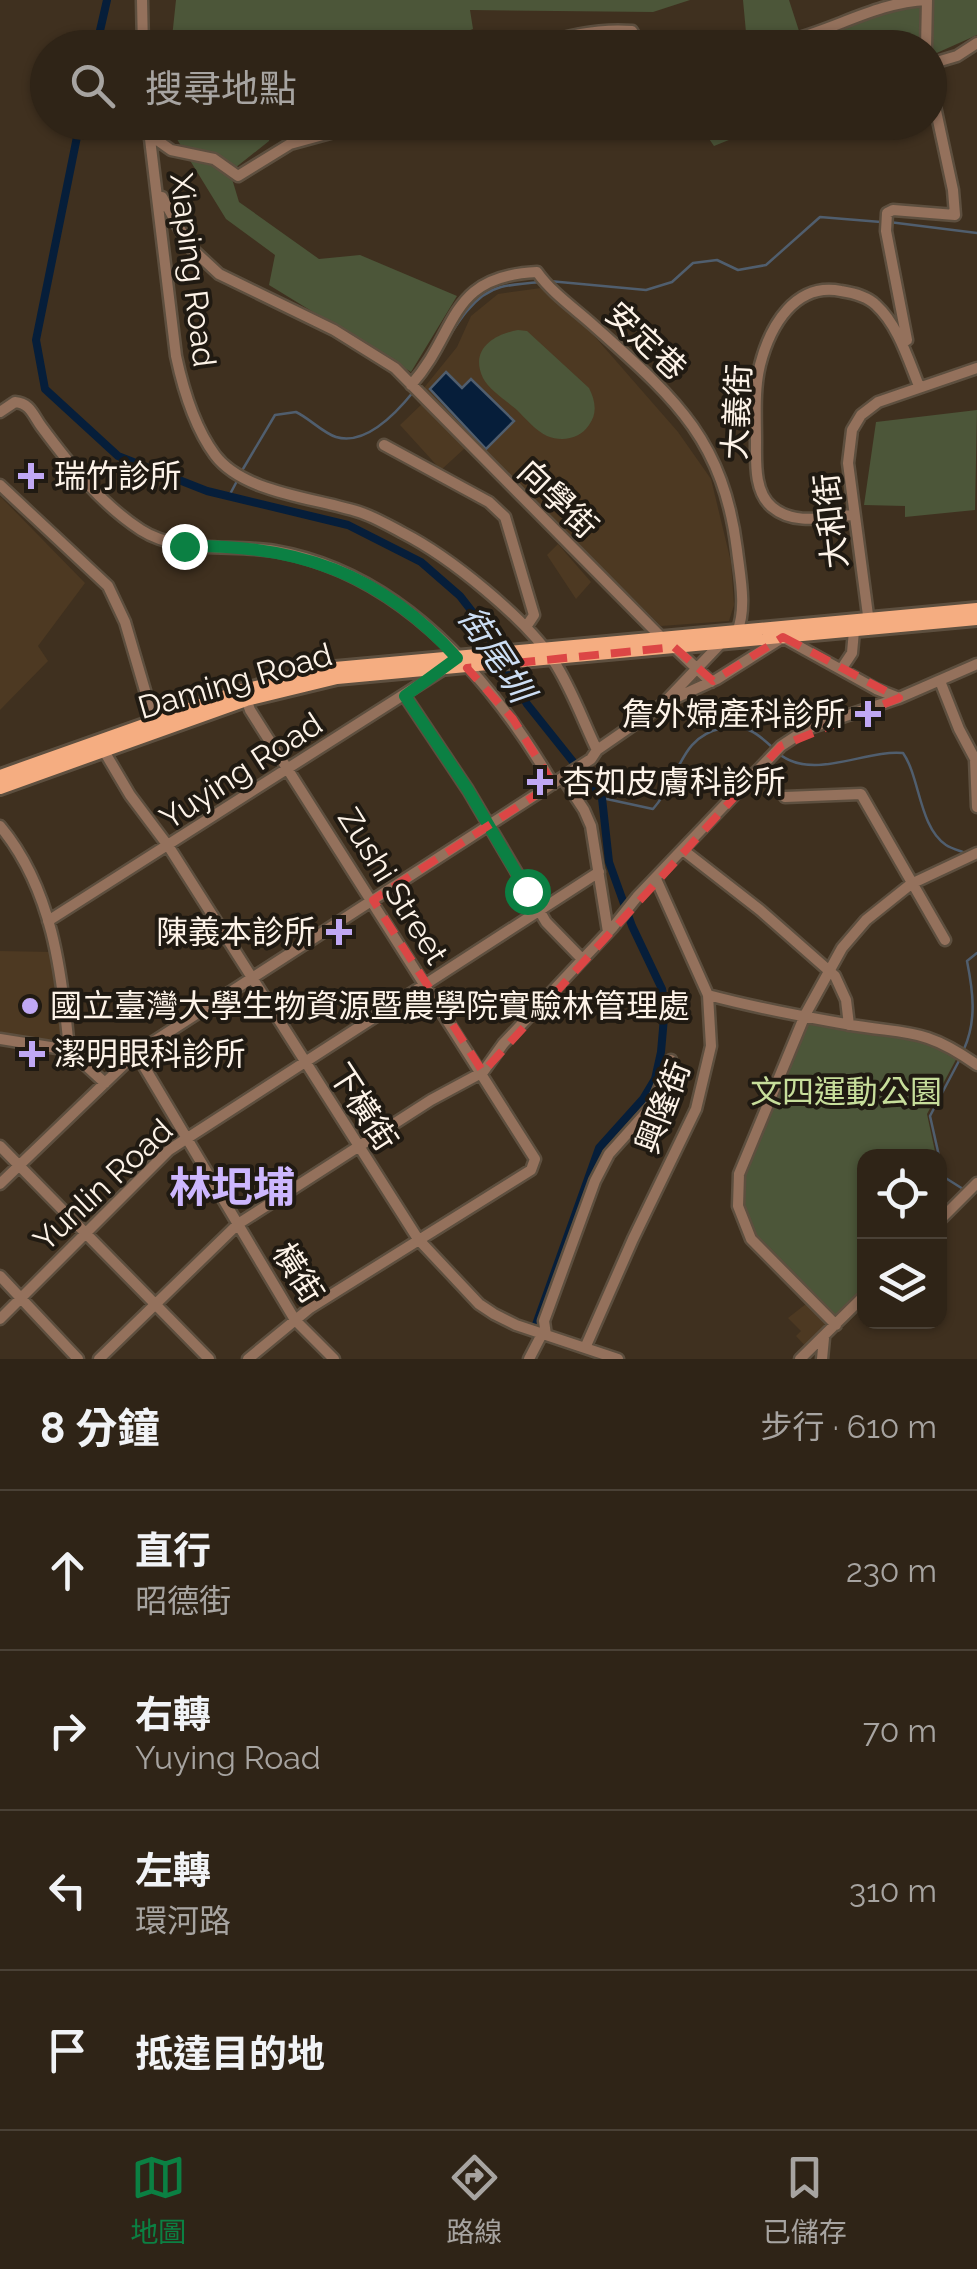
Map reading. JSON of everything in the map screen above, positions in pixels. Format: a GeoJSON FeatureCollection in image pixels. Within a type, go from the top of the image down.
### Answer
{"type":"FeatureCollection","features":[{"type":"Feature","properties":{"kind":"main road"},"geometry":{"type":"LineString","coordinates":[[539,655],[739,632],[854,631],[869,625],[977,608]]}},
{"type":"Feature","properties":{"kind":"main road"},"geometry":{"type":"LineString","coordinates":[[668,643],[720,643],[783,633],[977,619]]}},
{"type":"Feature","properties":{"kind":"main road","name":"Daming Road"},"geometry":{"type":"LineString","coordinates":[[0,776],[335,668],[462,663],[539,655]]}},
{"type":"Feature","properties":{"kind":"main road","name":"Daming Road"},"geometry":{"type":"LineString","coordinates":[[245,695],[338,678],[443,670],[462,663]]}},
{"type":"Feature","properties":{"kind":"main road","name":"Daming Road"},"geometry":{"type":"LineString","coordinates":[[0,788],[100,745]]}},
{"type":"Feature","properties":{"kind":"street"},"geometry":{"type":"LineString","coordinates":[[142,0],[143,30]]}},
{"type":"Feature","properties":{"kind":"street"},"geometry":{"type":"LineString","coordinates":[[823,30],[872,10],[927,0],[926,30]]}},
{"type":"Feature","properties":{"kind":"street"},"geometry":{"type":"LineString","coordinates":[[947,59],[977,44]]}},
{"type":"Feature","properties":{"kind":"street","name":"Xiaping Road"},"geometry":{"type":"LineString","coordinates":[[151,140],[170,319],[180,374],[215,455],[231,470],[266,488],[364,514],[406,534],[440,556],[526,627]]}},
{"type":"Feature","properties":{"kind":"street"},"geometry":{"type":"LineString","coordinates":[[161,140],[171,150],[214,160],[238,176],[290,144],[304,140]]}},
{"type":"Feature","properties":{"kind":"street"},"geometry":{"type":"LineString","coordinates":[[902,343],[908,340],[885,223],[887,212],[955,216],[954,190],[943,140]]}},
{"type":"Feature","properties":{"kind":"street","name":"向學街"},"geometry":{"type":"LineString","coordinates":[[159,192],[190,247],[219,274],[334,330],[394,368],[711,682]]}},
{"type":"Feature","properties":{"kind":"street","name":"安定巷"},"geometry":{"type":"LineString","coordinates":[[416,390],[468,295],[490,280],[537,272],[650,374],[687,418],[716,464],[726,487],[736,540],[742,598],[739,632]]}},
{"type":"Feature","properties":{"kind":"street","name":"大義街"},"geometry":{"type":"LineString","coordinates":[[853,515],[801,519],[786,516],[767,501],[756,468],[759,368],[770,336],[790,304],[807,294],[836,290],[866,298],[878,306],[902,343],[918,386]]}},
{"type":"Feature","properties":{"kind":"street","name":"大和街"},"geometry":{"type":"LineString","coordinates":[[869,625],[848,463],[855,425],[873,404],[977,368]]}},
{"type":"Feature","properties":{"kind":"street"},"geometry":{"type":"LineString","coordinates":[[0,412],[15,402],[28,406],[72,467],[125,519],[166,544],[250,547],[298,556],[342,570],[397,603],[462,663],[513,719],[584,810],[591,826],[612,928]]}},
{"type":"Feature","properties":{"kind":"street"},"geometry":{"type":"LineString","coordinates":[[384,445],[489,502],[505,517],[534,614],[526,627],[594,755]]}},
{"type":"Feature","properties":{"kind":"street"},"geometry":{"type":"LineString","coordinates":[[0,485],[108,586],[125,622],[155,726]]}},
{"type":"Feature","properties":{"kind":"street"},"geometry":{"type":"LineString","coordinates":[[842,668],[852,653],[854,631]]}},
{"type":"Feature","properties":{"kind":"street"},"geometry":{"type":"LineString","coordinates":[[0,1184],[136,1053],[558,781],[662,705],[720,643],[739,632]]}},
{"type":"Feature","properties":{"kind":"street"},"geometry":{"type":"LineString","coordinates":[[662,705],[711,682],[783,633],[876,689],[899,698]]}},
{"type":"Feature","properties":{"kind":"street"},"geometry":{"type":"LineString","coordinates":[[99,1359],[238,1224],[430,1100],[483,1072],[502,1044],[781,746],[808,728],[899,698],[977,664]]}},
{"type":"Feature","properties":{"kind":"street","name":"Yuying Road"},"geometry":{"type":"LineString","coordinates":[[48,921],[443,670]]}},
{"type":"Feature","properties":{"kind":"street"},"geometry":{"type":"LineString","coordinates":[[940,681],[975,758],[977,807]]}},
{"type":"Feature","properties":{"kind":"street","name":"Zushi Street"},"geometry":{"type":"LineString","coordinates":[[245,695],[535,1159],[531,1170],[418,1239]]}},
{"type":"Feature","properties":{"kind":"street"},"geometry":{"type":"LineString","coordinates":[[405,696],[546,922],[582,959]]}},
{"type":"Feature","properties":{"kind":"street","name":"下橫街"},"geometry":{"type":"LineString","coordinates":[[100,745],[418,1239],[479,1304],[516,1326],[618,1359]]}},
{"type":"Feature","properties":{"kind":"street"},"geometry":{"type":"LineString","coordinates":[[785,797],[861,794],[945,940]]}},
{"type":"Feature","properties":{"kind":"street"},"geometry":{"type":"LineString","coordinates":[[0,826],[31,874],[48,921],[62,982],[68,1050],[105,1083]]}},
{"type":"Feature","properties":{"kind":"street"},"geometry":{"type":"LineString","coordinates":[[683,850],[760,910],[841,984],[849,1025]]}},
{"type":"Feature","properties":{"kind":"street"},"geometry":{"type":"LineString","coordinates":[[836,1325],[754,1242],[738,1206],[739,1174],[805,1015],[842,948],[866,920],[911,884],[976,853]]}},
{"type":"Feature","properties":{"kind":"street","name":"Yunlin Road"},"geometry":{"type":"LineString","coordinates":[[0,1319],[169,1150],[599,872]]}},
{"type":"Feature","properties":{"kind":"street","name":"興隆街"},"geometry":{"type":"LineString","coordinates":[[585,1348],[696,1110],[711,1046],[708,995],[656,878]]}},
{"type":"Feature","properties":{"kind":"street"},"geometry":{"type":"LineString","coordinates":[[708,995],[849,1025],[921,1034],[977,1065]]}},
{"type":"Feature","properties":{"kind":"street"},"geometry":{"type":"LineString","coordinates":[[0,1039],[68,1050],[136,1053]]}},
{"type":"Feature","properties":{"kind":"street","name":"橫街"},"geometry":{"type":"LineString","coordinates":[[136,1053],[296,1320],[334,1359]]}},
{"type":"Feature","properties":{"kind":"street"},"geometry":{"type":"LineString","coordinates":[[529,1359],[544,1334],[544,1321],[595,1181],[609,1154],[652,1106],[671,1060]]}},
{"type":"Feature","properties":{"kind":"street"},"geometry":{"type":"LineString","coordinates":[[0,1146],[209,1359]]}},
{"type":"Feature","properties":{"kind":"street"},"geometry":{"type":"LineString","coordinates":[[947,1213],[971,1189]]}},
{"type":"Feature","properties":{"kind":"street"},"geometry":{"type":"LineString","coordinates":[[248,1359],[296,1320],[418,1239]]}},
{"type":"Feature","properties":{"kind":"street"},"geometry":{"type":"LineString","coordinates":[[0,1276],[78,1359]]}},
{"type":"Feature","properties":{"kind":"street"},"geometry":{"type":"LineString","coordinates":[[800,1359],[857,1303]]}},
{"type":"Feature","properties":{"kind":"street"},"geometry":{"type":"LineString","coordinates":[[822,1359],[824,1338]]}},
{"type":"Feature","properties":{"kind":"highlighted area"},"geometry":{"type":"Polygon","coordinates":[[[783,637],[899,698],[781,746],[483,1072],[373,900],[553,784],[513,719],[467,668],[674,647],[713,681],[783,637]]]}},
{"type":"Feature","properties":{"kind":"shaded area"},"geometry":{"type":"Polygon","coordinates":[[[541,288],[575,314],[678,432],[711,479],[731,562],[734,605],[729,621],[661,626],[423,389],[457,347],[471,316],[498,294],[541,288]]]}},
{"type":"Feature","properties":{"kind":"shaded area"},"geometry":{"type":"Polygon","coordinates":[[[423,403],[465,448],[441,470],[400,425],[423,403]]]}},
{"type":"Feature","properties":{"kind":"shaded area"},"geometry":{"type":"Polygon","coordinates":[[[0,496],[85,583],[38,646],[48,661],[0,710],[0,496]]]}},
{"type":"Feature","properties":{"kind":"shaded area"},"geometry":{"type":"Polygon","coordinates":[[[558,544],[591,582],[576,599],[547,555],[558,544]]]}},
{"type":"Feature","properties":{"kind":"shaded area","name":"國立臺灣大學生物資源暨農學院實驗林管理處"},"geometry":{"type":"Polygon","coordinates":[[[0,951],[52,952],[61,1030],[56,1043],[0,1034],[0,951]]]}},
{"type":"Feature","properties":{"kind":"shaded area"},"geometry":{"type":"Polygon","coordinates":[[[811,1300],[834,1324],[808,1349],[796,1336],[801,1331],[788,1318],[811,1300]]]}},
{"type":"Feature","properties":{"kind":"green space"},"geometry":{"type":"Polygon","coordinates":[[[176,0],[690,0],[653,12],[470,10],[470,30],[173,30],[176,0]]]}},
{"type":"Feature","properties":{"kind":"green space"},"geometry":{"type":"Polygon","coordinates":[[[743,0],[789,0],[799,30],[746,30],[743,0]]]}},
{"type":"Feature","properties":{"kind":"green space"},"geometry":{"type":"Polygon","coordinates":[[[921,0],[977,0],[977,35],[947,48],[947,30],[827,30],[921,0]]]}},
{"type":"Feature","properties":{"kind":"green space"},"geometry":{"type":"Polygon","coordinates":[[[177,140],[269,140],[230,172],[239,202],[319,259],[360,255],[457,296],[411,372],[269,285],[275,255],[226,219],[177,140]]]}},
{"type":"Feature","properties":{"kind":"green space"},"geometry":{"type":"Polygon","coordinates":[[[518,330],[527,331],[589,388],[595,411],[585,430],[576,436],[565,439],[543,434],[483,378],[479,359],[482,351],[493,339],[518,330]]]}},
{"type":"Feature","properties":{"kind":"green space"},"geometry":{"type":"Polygon","coordinates":[[[977,410],[975,510],[905,517],[905,506],[864,505],[876,422],[977,410]]]}},
{"type":"Feature","properties":{"kind":"green space","name":"文四運動公園"},"geometry":{"type":"Polygon","coordinates":[[[806,1018],[892,1029],[960,1052],[927,1114],[934,1149],[857,1149],[857,1304],[836,1325],[754,1242],[738,1206],[739,1174],[806,1018]]]}},
{"type":"Feature","properties":{"kind":"water"},"geometry":{"type":"Polygon","coordinates":[[[446,372],[462,388],[471,379],[514,421],[486,449],[430,389],[446,372]]]}},
{"type":"Feature","properties":{"kind":"waterway","name":"街尾圳"},"geometry":{"type":"LineString","coordinates":[[100,30],[107,0]]}},
{"type":"Feature","properties":{"kind":"waterway","name":"街尾圳"},"geometry":{"type":"LineString","coordinates":[[76,140],[36,340],[45,389],[118,456],[207,491],[348,525],[421,562],[460,596],[481,623],[527,704],[602,798],[609,862],[632,926],[662,989],[665,1006],[661,1052],[655,1079],[643,1099],[599,1148],[534,1330]]}},
{"type":"Feature","properties":{"kind":"waterway"},"geometry":{"type":"LineString","coordinates":[[549,281],[646,290],[672,282],[693,263],[717,260],[738,270],[766,265],[820,217],[881,222]]}},
{"type":"Feature","properties":{"kind":"waterway"},"geometry":{"type":"LineString","coordinates":[[889,222],[977,233]]}},
{"type":"Feature","properties":{"kind":"waterway"},"geometry":{"type":"LineString","coordinates":[[419,384],[475,302],[501,287],[542,282]]}},
{"type":"Feature","properties":{"kind":"waterway"},"geometry":{"type":"LineString","coordinates":[[240,474],[275,415],[296,412],[336,437],[359,436],[380,425],[414,391]]}},
{"type":"Feature","properties":{"kind":"waterway"},"geometry":{"type":"LineString","coordinates":[[229,496],[237,481]]}},
{"type":"Feature","properties":{"kind":"waterway"},"geometry":{"type":"LineString","coordinates":[[602,798],[653,809],[688,749],[708,733],[723,728],[751,731],[772,747]]}},
{"type":"Feature","properties":{"kind":"waterway"},"geometry":{"type":"LineString","coordinates":[[778,753],[807,765],[903,753],[937,837],[968,854]]}},
{"type":"Feature","properties":{"kind":"waterway"},"geometry":{"type":"LineString","coordinates":[[964,1049],[973,1005],[967,961],[977,953]]}},
{"type":"Feature","properties":{"kind":"waterway"},"geometry":{"type":"LineString","coordinates":[[937,1149],[930,1116],[961,1057]]}},
{"type":"Feature","properties":{"kind":"waterway"},"geometry":{"type":"LineString","coordinates":[[947,1179],[963,1189]]}},
{"type":"Feature","properties":{"kind":"place","name":"瑞竹診所"},"geometry":{"type":"Point","coordinates":[31,476]}},
{"type":"Feature","properties":{"kind":"place","name":"詹外婦產科診所"},"geometry":{"type":"Point","coordinates":[868,714]}},
{"type":"Feature","properties":{"kind":"place","name":"杏如皮膚科診所"},"geometry":{"type":"Point","coordinates":[540,782]}},
{"type":"Feature","properties":{"kind":"place","name":"陳義本診所"},"geometry":{"type":"Point","coordinates":[339,932]}},
{"type":"Feature","properties":{"kind":"place","name":"國立臺灣大學生物資源暨農學院實驗林管理處"},"geometry":{"type":"Point","coordinates":[30,1006]}},
{"type":"Feature","properties":{"kind":"place","name":"潔明眼科診所"},"geometry":{"type":"Point","coordinates":[32,1054]}},
{"type":"Feature","properties":{"kind":"district","name":"林圯埔"},"geometry":{"type":"Point","coordinates":[232,1187]}},
{"type":"Feature","properties":{"kind":"route"},"geometry":{"type":"LineString","coordinates":[[184,546],[250,547],[342,570],[372,585],[441,640],[457,658],[405,696],[468,790],[527,891]]}}]}
